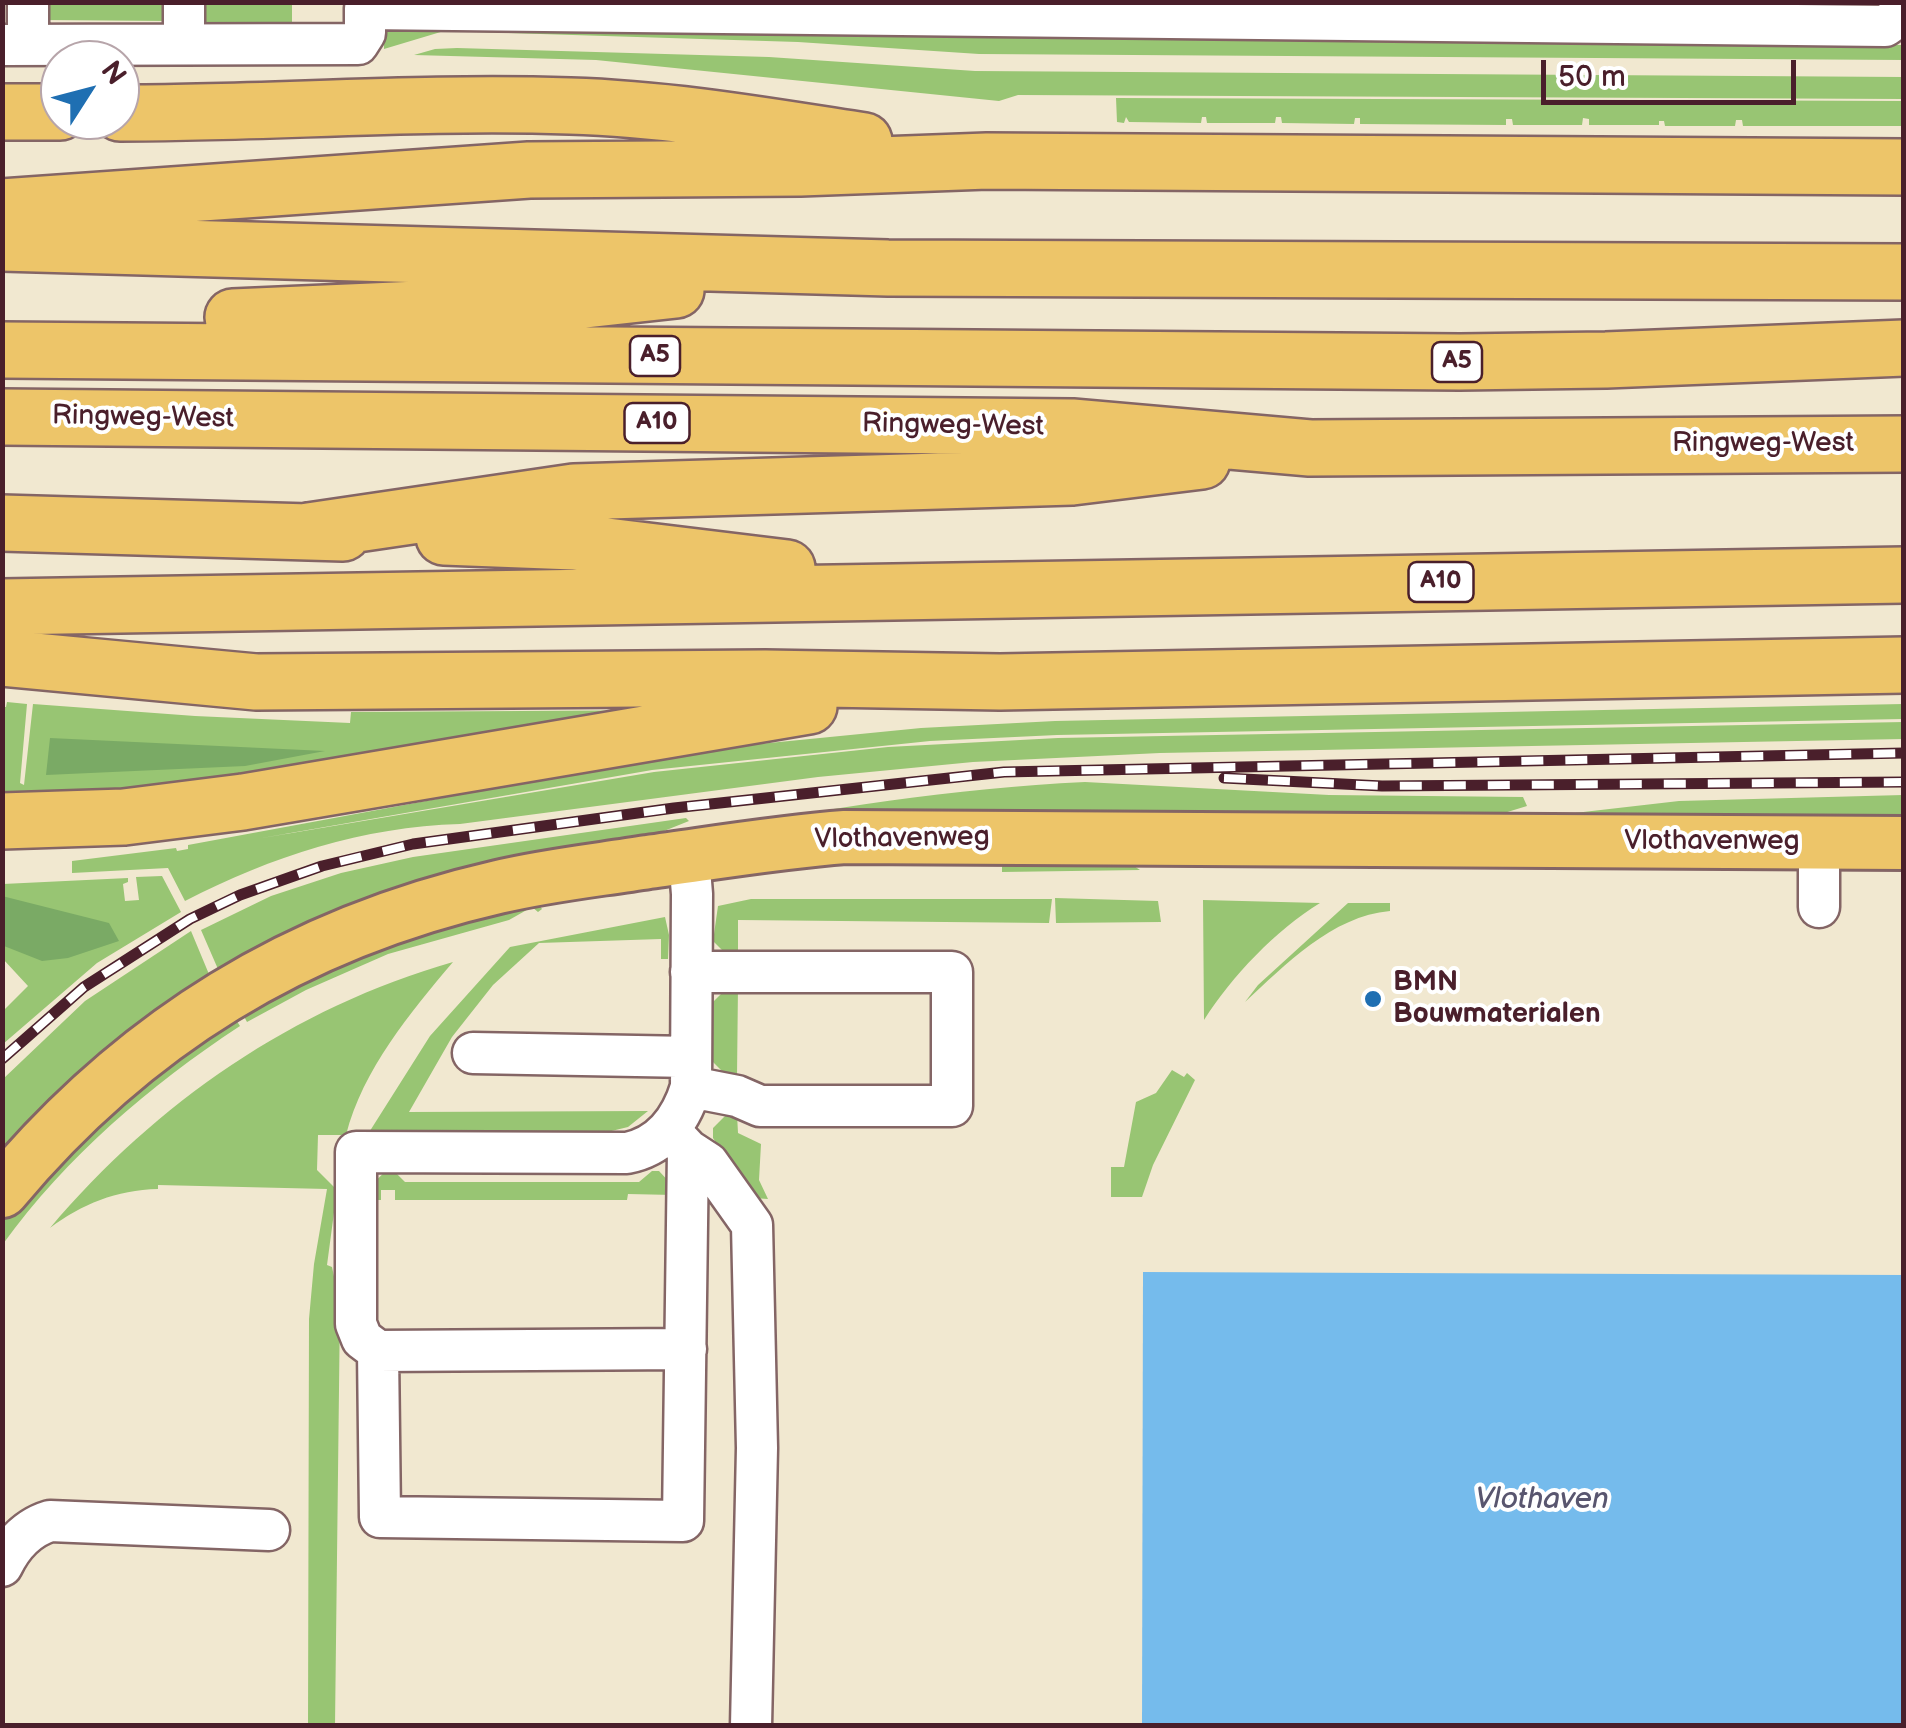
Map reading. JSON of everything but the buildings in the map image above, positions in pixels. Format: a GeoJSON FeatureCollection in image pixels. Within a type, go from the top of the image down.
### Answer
{"type":"FeatureCollection","features":[{"type":"Feature","properties":{"kind":"highway"},"geometry":{"type":"LineString","coordinates":[[140,113],[482,104],[628,108],[987,161]]}},
{"type":"Feature","properties":{"kind":"highway"},"geometry":{"type":"LineString","coordinates":[[2,112],[40,112]]}},
{"type":"Feature","properties":{"kind":"highway"},"geometry":{"type":"LineString","coordinates":[[2,207],[529,170],[800,168],[987,161],[1904,168]]}},
{"type":"Feature","properties":{"kind":"highway"},"geometry":{"type":"LineString","coordinates":[[2,242],[888,268],[1904,272]]}},
{"type":"Feature","properties":{"kind":"highway","name":"A5"},"geometry":{"type":"LineString","coordinates":[[2,347],[199,319],[558,303],[888,268]]}},
{"type":"Feature","properties":{"kind":"highway","name":"A5"},"geometry":{"type":"LineString","coordinates":[[2,347],[1606,360],[1904,348]]}},
{"type":"Feature","properties":{"kind":"highway"},"geometry":{"type":"LineString","coordinates":[[1606,360],[1904,377]]}},
{"type":"Feature","properties":{"kind":"highway","name":"Ringweg-West"},"geometry":{"type":"LineString","coordinates":[[2,417],[1072,427],[1310,448],[1904,444]]}},
{"type":"Feature","properties":{"kind":"highway"},"geometry":{"type":"LineString","coordinates":[[309,531],[574,492],[1072,478],[1310,448]]}},
{"type":"Feature","properties":{"kind":"highway"},"geometry":{"type":"LineString","coordinates":[[2,523],[574,542],[978,591]]}},
{"type":"Feature","properties":{"kind":"highway","name":"A10"},"geometry":{"type":"LineString","coordinates":[[2,607],[1904,575]]}},
{"type":"Feature","properties":{"kind":"highway"},"geometry":{"type":"LineString","coordinates":[[2,658],[256,682],[766,678],[1000,682],[1904,666]]}},
{"type":"Feature","properties":{"kind":"highway"},"geometry":{"type":"LineString","coordinates":[[2,821],[124,816],[243,802],[766,711],[1000,682]]}},
{"type":"Feature","properties":{"kind":"main road","name":"Vlothavenweg"},"geometry":{"type":"LineString","coordinates":[[2,1191],[74,1113],[146,1050],[226,994],[304,952],[391,916],[486,890],[771,844],[844,838],[1904,844]]}},
{"type":"Feature","properties":{"kind":"street"},"geometry":{"type":"LineString","coordinates":[[28,2],[15,44],[358,44],[366,33],[366,6],[1588,13],[1897,27]]}},
{"type":"Feature","properties":{"kind":"street"},"geometry":{"type":"LineString","coordinates":[[184,2],[184,44]]}},
{"type":"Feature","properties":{"kind":"street"},"geometry":{"type":"LineString","coordinates":[[1819,843],[1819,907]]}},
{"type":"Feature","properties":{"kind":"street"},"geometry":{"type":"LineString","coordinates":[[378,1351],[380,1517],[684,1521],[686,1349],[678,1140],[690,1072],[689,856]]}},
{"type":"Feature","properties":{"kind":"street"},"geometry":{"type":"LineString","coordinates":[[473,1054],[690,1072],[760,1106],[952,1106],[952,972],[691,972]]}},
{"type":"Feature","properties":{"kind":"street"},"geometry":{"type":"LineString","coordinates":[[686,1349],[378,1351],[362,1338],[356,1324],[356,1152],[628,1152],[678,1140],[708,1163],[752,1225],[757,1448],[750,1726]]}},
{"type":"Feature","properties":{"kind":"street"},"geometry":{"type":"LineString","coordinates":[[2,1566],[26,1534],[50,1521],[269,1530]]}},
{"type":"Feature","properties":{"kind":"green space"},"geometry":{"type":"Polygon","coordinates":[[[43,3],[170,3],[169,21],[43,20],[43,3]]]}},
{"type":"Feature","properties":{"kind":"green space"},"geometry":{"type":"Polygon","coordinates":[[[196,3],[292,3],[292,33],[196,33],[196,3]]]}},
{"type":"Feature","properties":{"kind":"green space"},"geometry":{"type":"Polygon","coordinates":[[[384,25],[1746,40],[1759,45],[1903,45],[1904,60],[979,54],[798,42],[444,31],[384,49],[384,25]]]}},
{"type":"Feature","properties":{"kind":"green space"},"geometry":{"type":"Polygon","coordinates":[[[457,48],[769,57],[975,71],[1903,77],[1904,99],[1018,95],[999,101],[596,60],[414,55],[457,48]]]}},
{"type":"Feature","properties":{"kind":"green space"},"geometry":{"type":"Polygon","coordinates":[[[1116,98],[1903,101],[1904,126],[1743,126],[1742,120],[1736,120],[1735,126],[1665,126],[1664,121],[1659,121],[1659,125],[1589,125],[1589,119],[1583,118],[1582,125],[1513,125],[1512,119],[1506,119],[1506,125],[1360,124],[1360,118],[1355,118],[1354,124],[1282,123],[1281,117],[1276,117],[1275,123],[1207,123],[1206,117],[1202,117],[1201,123],[1129,122],[1126,117],[1124,123],[1117,122],[1116,98]]]}},
{"type":"Feature","properties":{"kind":"green space"},"geometry":{"type":"Polygon","coordinates":[[[7,702],[27,704],[20,783],[24,785],[33,704],[350,723],[351,712],[692,710],[529,739],[3,807],[2,707],[7,702]]]}},
{"type":"Feature","properties":{"kind":"green space"},"geometry":{"type":"Polygon","coordinates":[[[1903,704],[1903,719],[1057,735],[930,741],[652,770],[256,839],[654,772],[888,747],[1058,738],[1904,722],[1903,739],[1160,753],[973,762],[818,777],[388,831],[285,858],[185,901],[168,868],[72,873],[72,861],[176,848],[177,851],[188,849],[188,845],[653,759],[921,728],[1055,721],[1903,704]]]}},
{"type":"Feature","properties":{"kind":"green space"},"geometry":{"type":"Polygon","coordinates":[[[50,738],[325,751],[245,766],[46,775],[50,738]]]}},
{"type":"Feature","properties":{"kind":"green space"},"geometry":{"type":"Polygon","coordinates":[[[1085,782],[1329,795],[1523,797],[1527,806],[1478,821],[694,833],[889,801],[1085,782]]]}},
{"type":"Feature","properties":{"kind":"green space"},"geometry":{"type":"Polygon","coordinates":[[[1903,795],[1903,824],[1531,818],[1679,801],[1903,795]]]}},
{"type":"Feature","properties":{"kind":"green space"},"geometry":{"type":"Polygon","coordinates":[[[686,818],[689,821],[629,845],[221,976],[201,930],[271,896],[341,873],[413,857],[686,818]]]}},
{"type":"Feature","properties":{"kind":"green space"},"geometry":{"type":"Polygon","coordinates":[[[1002,858],[1128,862],[1140,870],[1002,872],[1002,858]]]}},
{"type":"Feature","properties":{"kind":"green space"},"geometry":{"type":"Polygon","coordinates":[[[162,876],[181,912],[97,963],[3,1044],[3,1011],[28,986],[3,959],[3,884],[128,878],[123,884],[125,901],[139,900],[136,877],[162,876]]]}},
{"type":"Feature","properties":{"kind":"green space"},"geometry":{"type":"Polygon","coordinates":[[[2,896],[109,923],[119,941],[68,958],[42,961],[4,946],[2,896]]]}},
{"type":"Feature","properties":{"kind":"green space"},"geometry":{"type":"Polygon","coordinates":[[[1055,898],[1158,901],[1161,922],[1056,923],[1055,898]]]}},
{"type":"Feature","properties":{"kind":"green space"},"geometry":{"type":"Polygon","coordinates":[[[751,899],[1052,899],[1049,923],[738,920],[738,957],[729,957],[713,941],[718,906],[751,899]]]}},
{"type":"Feature","properties":{"kind":"green space"},"geometry":{"type":"Polygon","coordinates":[[[1203,900],[1320,903],[1256,955],[1204,1020],[1203,900]]]}},
{"type":"Feature","properties":{"kind":"green space"},"geometry":{"type":"Polygon","coordinates":[[[536,901],[542,909],[538,912],[532,907],[509,920],[388,954],[306,990],[247,1022],[239,1007],[317,966],[536,901]]]}},
{"type":"Feature","properties":{"kind":"green space"},"geometry":{"type":"Polygon","coordinates":[[[1348,903],[1390,903],[1390,911],[1348,922],[1329,932],[1293,958],[1245,1002],[1258,985],[1348,903]]]}},
{"type":"Feature","properties":{"kind":"green space"},"geometry":{"type":"Polygon","coordinates":[[[665,917],[668,959],[661,959],[661,939],[539,943],[493,985],[452,1037],[409,1112],[648,1111],[628,1127],[599,1134],[368,1134],[430,1036],[510,947],[665,917]]]}},
{"type":"Feature","properties":{"kind":"green space"},"geometry":{"type":"Polygon","coordinates":[[[191,931],[211,979],[3,1163],[3,1079],[85,1001],[191,931]]]}},
{"type":"Feature","properties":{"kind":"green space"},"geometry":{"type":"Polygon","coordinates":[[[453,962],[376,1065],[346,1135],[318,1135],[317,1170],[337,1190],[327,1265],[332,1267],[340,1305],[335,1725],[308,1725],[309,1319],[327,1189],[158,1185],[158,1189],[100,1200],[50,1228],[136,1140],[232,1065],[338,1005],[453,962]]]}},
{"type":"Feature","properties":{"kind":"green space"},"geometry":{"type":"Polygon","coordinates":[[[729,986],[738,986],[737,1076],[727,1076],[713,1062],[713,1002],[729,986]]]}},
{"type":"Feature","properties":{"kind":"green space"},"geometry":{"type":"Polygon","coordinates":[[[231,1012],[240,1026],[111,1124],[54,1181],[3,1244],[3,1220],[79,1133],[231,1012]]]}},
{"type":"Feature","properties":{"kind":"green space"},"geometry":{"type":"Polygon","coordinates":[[[1172,1070],[1184,1077],[1187,1073],[1195,1080],[1153,1165],[1142,1197],[1111,1197],[1111,1167],[1124,1167],[1136,1102],[1156,1093],[1172,1070]]]}},
{"type":"Feature","properties":{"kind":"green space"},"geometry":{"type":"Polygon","coordinates":[[[727,1114],[737,1114],[738,1133],[761,1144],[759,1180],[768,1199],[753,1198],[713,1138],[713,1128],[727,1114]]]}},
{"type":"Feature","properties":{"kind":"green space"},"geometry":{"type":"Polygon","coordinates":[[[386,1171],[394,1171],[405,1182],[639,1182],[652,1171],[659,1171],[673,1186],[674,1195],[628,1194],[627,1200],[395,1200],[395,1190],[381,1190],[381,1200],[374,1200],[371,1185],[386,1171]]]}},
{"type":"Feature","properties":{"kind":"water","name":"Vlothaven"},"geometry":{"type":"Polygon","coordinates":[[[1143,1272],[1903,1275],[1903,1725],[1142,1725],[1143,1272]]]}},
{"type":"Feature","properties":{"kind":"railway"},"geometry":{"type":"LineString","coordinates":[[2,1059],[84,987],[190,919],[240,895],[322,866],[413,844],[674,808],[1004,772],[1904,753]]}},
{"type":"Feature","properties":{"kind":"railway"},"geometry":{"type":"LineString","coordinates":[[1224,778],[1382,786],[1904,782]]}},
{"type":"Feature","properties":{"kind":"place","name":"BMN Bouwmaterialen"},"geometry":{"type":"Point","coordinates":[1373,999]}}]}
